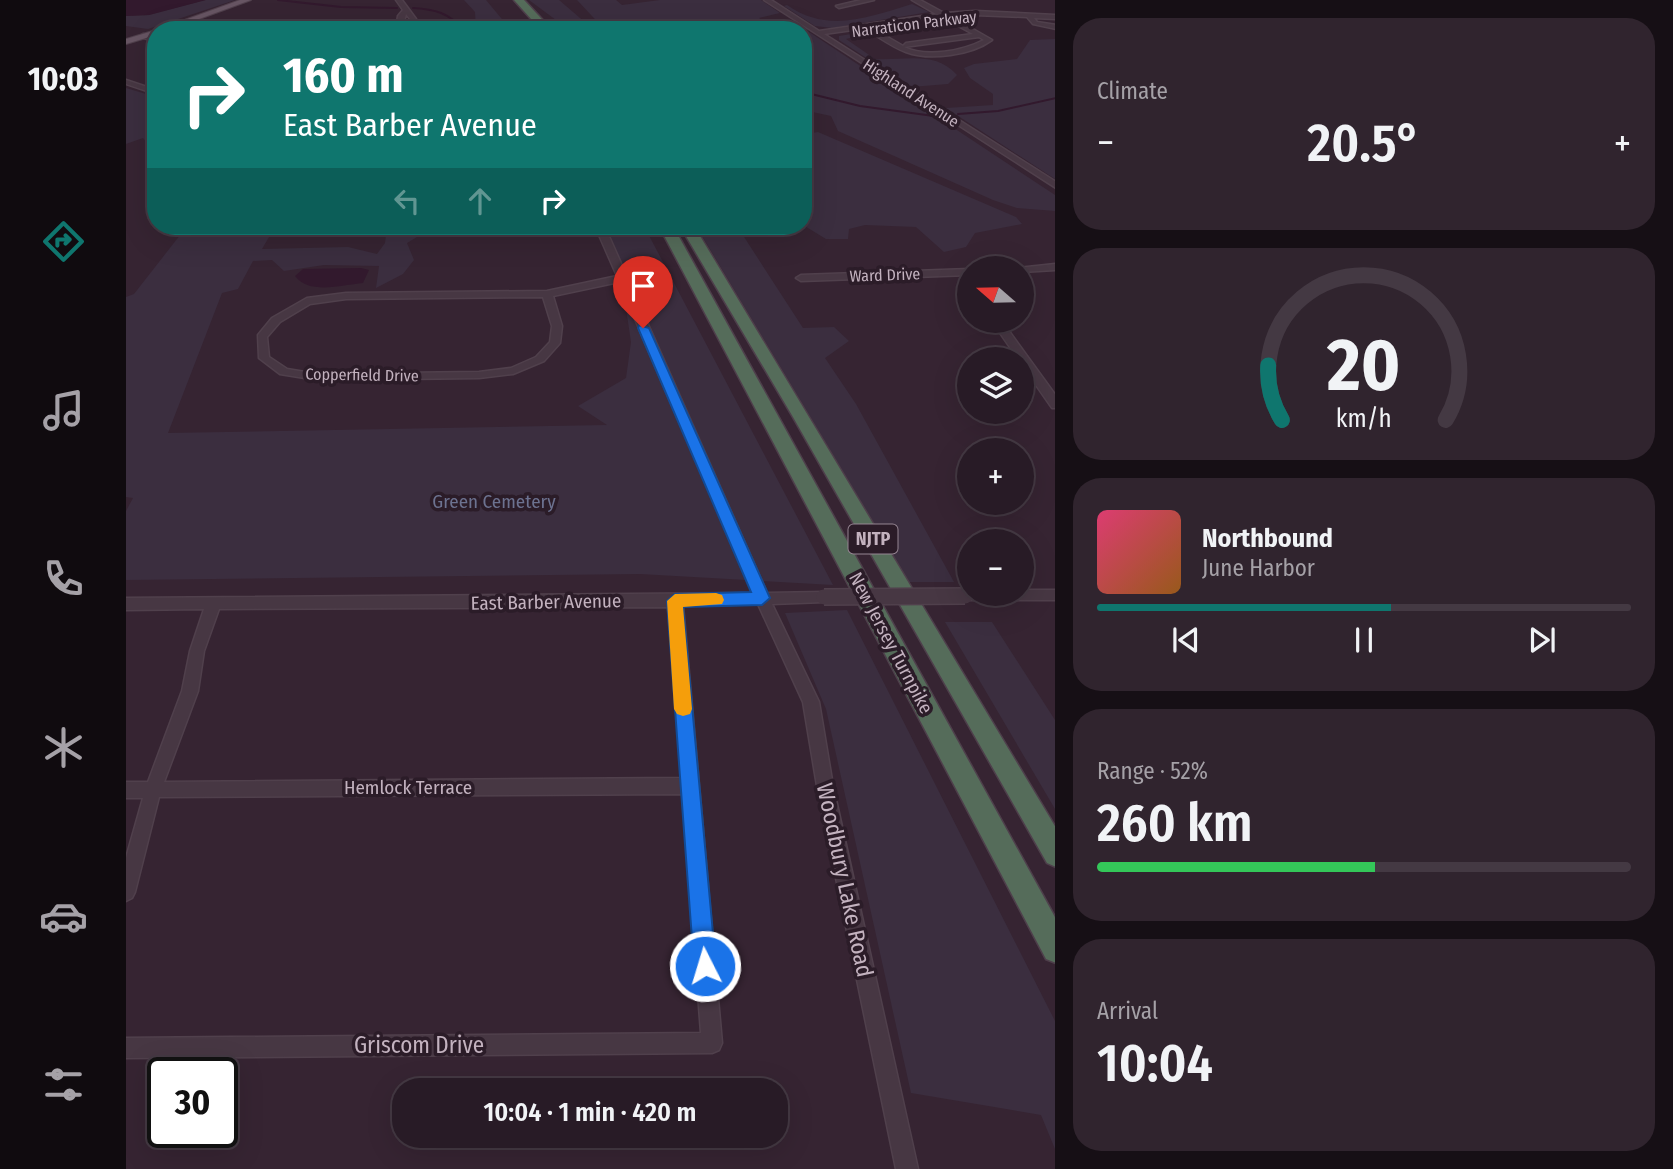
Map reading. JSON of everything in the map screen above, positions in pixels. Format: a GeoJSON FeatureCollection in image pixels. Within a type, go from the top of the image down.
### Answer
{"type":"FeatureCollection","features":[{"type":"Feature","properties":{"kind":"highway"},"geometry":{"type":"LineString","coordinates":[[504,0],[524,21]]}},
{"type":"Feature","properties":{"kind":"highway"},"geometry":{"type":"LineString","coordinates":[[519,0],[539,21]]}},
{"type":"Feature","properties":{"kind":"highway","name":"New Jersey Turnpike"},"geometry":{"type":"LineString","coordinates":[[671,235],[1055,949]]}},
{"type":"Feature","properties":{"kind":"highway","name":"New Jersey Turnpike"},"geometry":{"type":"LineString","coordinates":[[692,235],[809,429],[1055,854]]}},
{"type":"Feature","properties":{"kind":"main road"},"geometry":{"type":"LineString","coordinates":[[187,21],[247,0]]}},
{"type":"Feature","properties":{"kind":"main road"},"geometry":{"type":"LineString","coordinates":[[126,42],[147,35]]}},
{"type":"Feature","properties":{"kind":"street"},"geometry":{"type":"LineString","coordinates":[[399,0],[412,21]]}},
{"type":"Feature","properties":{"kind":"street","name":"Highland Avenue"},"geometry":{"type":"LineString","coordinates":[[767,0],[800,21]]}},
{"type":"Feature","properties":{"kind":"street"},"geometry":{"type":"LineString","coordinates":[[839,6],[871,0]]}},
{"type":"Feature","properties":{"kind":"street"},"geometry":{"type":"LineString","coordinates":[[869,29],[910,52],[978,48],[989,40],[915,0]]}},
{"type":"Feature","properties":{"kind":"street"},"geometry":{"type":"LineString","coordinates":[[400,21],[406,10]]}},
{"type":"Feature","properties":{"kind":"street","name":"Narraticon Parkway"},"geometry":{"type":"LineString","coordinates":[[820,34],[945,16],[1004,14],[1055,17]]}},
{"type":"Feature","properties":{"kind":"street","name":"Narraticon Parkway"},"geometry":{"type":"LineString","coordinates":[[820,34],[945,16]]}},
{"type":"Feature","properties":{"kind":"street"},"geometry":{"type":"LineString","coordinates":[[1030,16],[1035,23],[1055,27]]}},
{"type":"Feature","properties":{"kind":"street","name":"Highland Avenue"},"geometry":{"type":"LineString","coordinates":[[812,29],[1055,186]]}},
{"type":"Feature","properties":{"kind":"street"},"geometry":{"type":"LineString","coordinates":[[901,46],[979,35]]}},
{"type":"Feature","properties":{"kind":"street"},"geometry":{"type":"LineString","coordinates":[[143,36],[147,37]]}},
{"type":"Feature","properties":{"kind":"street"},"geometry":{"type":"LineString","coordinates":[[126,82],[147,89]]}},
{"type":"Feature","properties":{"kind":"street","name":"Woodbury Lake Road"},"geometry":{"type":"LineString","coordinates":[[603,235],[762,598],[811,702],[825,786],[907,1169]]}},
{"type":"Feature","properties":{"kind":"street"},"geometry":{"type":"LineString","coordinates":[[1034,268],[1055,267]]}},
{"type":"Feature","properties":{"kind":"street","name":"Ward Drive"},"geometry":{"type":"LineString","coordinates":[[801,278],[957,273]]}},
{"type":"Feature","properties":{"kind":"street","name":"Copperfield Drive"},"geometry":{"type":"LineString","coordinates":[[547,294],[557,326],[555,343],[540,359],[513,371],[479,375],[317,377],[284,372],[264,358],[262,337],[276,320],[307,301],[346,296],[547,294],[622,278]]}},
{"type":"Feature","properties":{"kind":"street"},"geometry":{"type":"LineString","coordinates":[[1005,333],[1055,405]]}},
{"type":"Feature","properties":{"kind":"street","name":"East Barber Avenue"},"geometry":{"type":"LineString","coordinates":[[126,604],[675,601],[1055,595]]}},
{"type":"Feature","properties":{"kind":"street"},"geometry":{"type":"LineString","coordinates":[[675,601],[690,786]]}},
{"type":"Feature","properties":{"kind":"street"},"geometry":{"type":"LineString","coordinates":[[126,892],[153,790],[190,691],[197,651],[213,605]]}},
{"type":"Feature","properties":{"kind":"street","name":"Hemlock Terrace"},"geometry":{"type":"LineString","coordinates":[[126,790],[690,786]]}},
{"type":"Feature","properties":{"kind":"street","name":"Griscom Drive"},"geometry":{"type":"LineString","coordinates":[[126,1048],[712,1043],[690,786]]}},
{"type":"Feature","properties":{"kind":"green space"},"geometry":{"type":"Polygon","coordinates":[[[205,0],[235,0],[172,21],[147,21],[147,29],[126,26],[126,16],[149,15],[205,0]]]}},
{"type":"Feature","properties":{"kind":"green space"},"geometry":{"type":"Polygon","coordinates":[[[464,0],[486,0],[504,21],[476,21],[475,12],[464,0]]]}},
{"type":"Feature","properties":{"kind":"green space"},"geometry":{"type":"Polygon","coordinates":[[[529,0],[559,0],[584,21],[557,21],[529,0]]]}},
{"type":"Feature","properties":{"kind":"green space"},"geometry":{"type":"Polygon","coordinates":[[[577,0],[616,0],[622,5],[660,0],[761,0],[780,13],[759,18],[763,21],[597,21],[577,0]]]}},
{"type":"Feature","properties":{"kind":"green space"},"geometry":{"type":"Polygon","coordinates":[[[912,4],[929,12],[832,28],[815,26],[812,21],[807,21],[784,6],[818,19],[833,21],[880,14],[912,4]]]}},
{"type":"Feature","properties":{"kind":"green space"},"geometry":{"type":"Polygon","coordinates":[[[863,32],[866,34],[846,39],[875,59],[929,59],[948,67],[957,75],[948,84],[911,87],[839,40],[839,36],[863,32]]]}},
{"type":"Feature","properties":{"kind":"green space"},"geometry":{"type":"Polygon","coordinates":[[[812,34],[1055,195],[1055,211],[1017,208],[993,200],[838,131],[831,116],[812,112],[812,34]]]}},
{"type":"Feature","properties":{"kind":"green space"},"geometry":{"type":"Polygon","coordinates":[[[1055,39],[1055,179],[946,108],[993,105],[993,94],[970,78],[964,68],[974,64],[1017,59],[1030,40],[1055,39]]]}},
{"type":"Feature","properties":{"kind":"green space"},"geometry":{"type":"Polygon","coordinates":[[[126,88],[147,94],[147,143],[143,138],[126,144],[126,88]]]}},
{"type":"Feature","properties":{"kind":"green space"},"geometry":{"type":"Polygon","coordinates":[[[818,132],[1016,217],[1022,224],[975,233],[966,247],[944,252],[916,227],[865,225],[849,229],[848,239],[826,239],[812,230],[812,133],[818,132]]]}},
{"type":"Feature","properties":{"kind":"green space","name":"Green Cemetery"},"geometry":{"type":"Polygon","coordinates":[[[180,235],[270,235],[262,249],[348,247],[377,254],[385,243],[386,235],[420,235],[407,243],[414,260],[403,274],[376,288],[379,266],[324,265],[284,271],[272,260],[253,261],[238,289],[222,293],[168,433],[607,425],[578,406],[626,378],[631,342],[627,315],[630,295],[607,235],[649,235],[833,585],[640,574],[126,580],[126,511],[133,498],[126,497],[126,297],[134,294],[180,235]]]}},
{"type":"Feature","properties":{"kind":"green space"},"geometry":{"type":"Polygon","coordinates":[[[701,235],[743,235],[803,328],[834,327],[849,341],[825,358],[856,404],[954,582],[909,582],[701,235]]]}},
{"type":"Feature","properties":{"kind":"green space"},"geometry":{"type":"Polygon","coordinates":[[[847,610],[1055,1021],[1055,1149],[1041,1115],[911,1093],[826,709],[785,613],[847,610]]]}},
{"type":"Feature","properties":{"kind":"green space"},"geometry":{"type":"Polygon","coordinates":[[[945,622],[992,622],[1055,720],[1055,809],[945,622]]]}},
{"type":"Feature","properties":{"kind":"shaded area"},"geometry":{"type":"Polygon","coordinates":[[[126,0],[206,0],[149,15],[126,16],[126,0]]]}},
{"type":"Feature","properties":{"kind":"shaded area"},"geometry":{"type":"Polygon","coordinates":[[[303,269],[369,270],[363,283],[336,287],[309,285],[295,276],[303,269]]]}},
{"type":"Feature","properties":{"kind":"waterway"},"geometry":{"type":"LineString","coordinates":[[278,0],[341,7],[397,8]]}},
{"type":"Feature","properties":{"kind":"waterway"},"geometry":{"type":"LineString","coordinates":[[413,8],[441,13],[454,21]]}},
{"type":"Feature","properties":{"kind":"waterway"},"geometry":{"type":"LineString","coordinates":[[812,94],[860,106],[941,117]]}},
{"type":"Feature","properties":{"kind":"waterway"},"geometry":{"type":"LineString","coordinates":[[958,114],[998,111],[1055,98]]}},
{"type":"Feature","properties":{"kind":"slow traffic"},"geometry":{"type":"LineString","coordinates":[[683,709],[675,601],[716,600]]}},
{"type":"Feature","properties":{"kind":"route"},"geometry":{"type":"LineString","coordinates":[[643,328],[762,598],[675,601],[705,966]]}}]}
